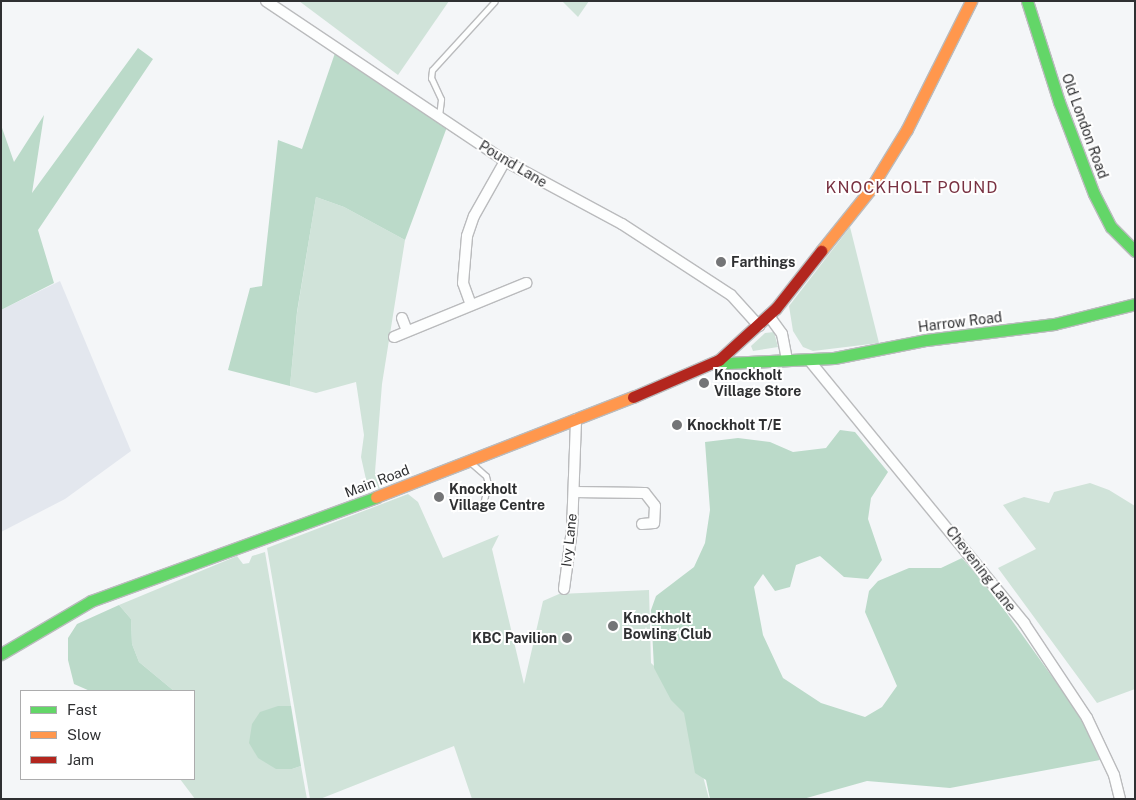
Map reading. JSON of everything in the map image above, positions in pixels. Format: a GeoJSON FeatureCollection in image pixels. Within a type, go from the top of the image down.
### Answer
{"type":"FeatureCollection","features":[{"type":"Feature","properties":{"kind":"street","name":"Pound Lane"},"geometry":{"type":"LineString","coordinates":[[266,1],[505,161],[622,224],[731,295],[759,326]]}},
{"type":"Feature","properties":{"kind":"street","name":"Main Road"},"geometry":{"type":"LineString","coordinates":[[1,653],[91,601],[469,462],[719,360],[769,316],[879,176],[911,121],[971,1]]}},
{"type":"Feature","properties":{"kind":"street","name":"Old London Road"},"geometry":{"type":"LineString","coordinates":[[1027,1],[1059,102],[1094,194],[1111,227],[1135,251]]}},
{"type":"Feature","properties":{"kind":"street"},"geometry":{"type":"LineString","coordinates":[[471,305],[463,283],[467,236],[474,216],[505,161]]}},
{"type":"Feature","properties":{"kind":"street"},"geometry":{"type":"LineString","coordinates":[[394,337],[471,305],[521,287]]}},
{"type":"Feature","properties":{"kind":"street","name":"Harrow Road"},"geometry":{"type":"LineString","coordinates":[[719,360],[727,363],[809,360],[926,340],[1054,324],[1135,304]]}},
{"type":"Feature","properties":{"kind":"street"},"geometry":{"type":"LineString","coordinates":[[769,316],[782,334],[787,360]]}},
{"type":"Feature","properties":{"kind":"street"},"geometry":{"type":"LineString","coordinates":[[402,318],[407,331]]}},
{"type":"Feature","properties":{"kind":"street","name":"Chevening Lane"},"geometry":{"type":"LineString","coordinates":[[809,360],[976,561],[1024,623],[1087,718],[1114,775],[1120,799]]}},
{"type":"Feature","properties":{"kind":"street","name":"Ivy Lane"},"geometry":{"type":"LineString","coordinates":[[564,589],[574,492],[576,419]]}},
{"type":"Feature","properties":{"kind":"street"},"geometry":{"type":"LineString","coordinates":[[574,492],[645,493],[655,506],[654,523],[642,524]]}},
{"type":"Feature","properties":{"kind":"lane"},"geometry":{"type":"LineString","coordinates":[[439,117],[441,98],[431,78],[432,70],[495,1]]}},
{"type":"Feature","properties":{"kind":"lane"},"geometry":{"type":"LineString","coordinates":[[469,462],[486,476],[488,484],[483,504]]}},
{"type":"Feature","properties":{"kind":"shaded area"},"geometry":{"type":"Polygon","coordinates":[[[60,281],[131,451],[65,499],[1,532],[1,310],[60,281]]]}},
{"type":"Feature","properties":{"kind":"green space"},"geometry":{"type":"Polygon","coordinates":[[[299,1],[449,1],[398,75],[299,1]]]}},
{"type":"Feature","properties":{"kind":"green space"},"geometry":{"type":"Polygon","coordinates":[[[562,1],[589,1],[578,17],[562,1]]]}},
{"type":"Feature","properties":{"kind":"green space"},"geometry":{"type":"Polygon","coordinates":[[[138,48],[153,59],[38,230],[54,283],[1,310],[1,125],[14,162],[44,115],[32,193],[138,48]]]}},
{"type":"Feature","properties":{"kind":"green space"},"geometry":{"type":"Polygon","coordinates":[[[335,53],[447,127],[405,240],[344,207],[316,197],[297,312],[290,386],[228,370],[250,288],[262,286],[278,140],[302,149],[335,53]]]}},
{"type":"Feature","properties":{"kind":"green space"},"geometry":{"type":"Polygon","coordinates":[[[316,197],[344,207],[405,240],[382,384],[375,472],[380,489],[372,487],[369,493],[361,457],[364,435],[356,382],[316,393],[290,386],[297,313],[316,197]]]}},
{"type":"Feature","properties":{"kind":"green space"},"geometry":{"type":"Polygon","coordinates":[[[850,227],[879,343],[813,351],[803,347],[793,331],[789,306],[850,227]]]}},
{"type":"Feature","properties":{"kind":"green space"},"geometry":{"type":"Polygon","coordinates":[[[774,332],[778,347],[753,351],[751,346],[765,333],[774,332]]]}},
{"type":"Feature","properties":{"kind":"green space"},"geometry":{"type":"Polygon","coordinates":[[[840,430],[855,432],[888,472],[871,498],[868,519],[882,560],[868,579],[844,577],[820,556],[796,565],[790,587],[775,591],[763,574],[754,587],[763,635],[783,678],[821,703],[865,717],[882,707],[897,686],[865,612],[869,591],[878,581],[909,568],[941,568],[962,558],[990,590],[1079,714],[1100,760],[950,788],[867,781],[803,799],[710,799],[706,780],[695,773],[684,713],[671,700],[654,668],[651,610],[656,596],[694,567],[705,543],[710,510],[705,442],[738,438],[770,442],[793,452],[826,448],[840,430]]]}},
{"type":"Feature","properties":{"kind":"green space"},"geometry":{"type":"Polygon","coordinates":[[[1090,483],[1109,490],[1135,506],[1135,689],[1097,703],[998,568],[1036,549],[1003,505],[1024,497],[1049,503],[1054,492],[1090,483]]]}},
{"type":"Feature","properties":{"kind":"green space"},"geometry":{"type":"Polygon","coordinates":[[[408,494],[418,502],[443,558],[499,535],[492,549],[524,684],[543,601],[559,594],[649,590],[651,663],[681,692],[709,799],[472,799],[454,746],[320,799],[310,799],[267,548],[408,494]]]}},
{"type":"Feature","properties":{"kind":"green space"},"geometry":{"type":"Polygon","coordinates":[[[265,552],[291,706],[278,706],[292,769],[301,766],[307,799],[195,799],[181,780],[195,780],[195,690],[173,690],[139,662],[132,644],[131,619],[119,605],[237,556],[243,564],[249,563],[252,556],[265,552]]]}},
{"type":"Feature","properties":{"kind":"green space"},"geometry":{"type":"Polygon","coordinates":[[[119,605],[131,619],[132,644],[139,662],[173,690],[88,690],[74,684],[68,660],[68,638],[77,624],[119,605]]]}},
{"type":"Feature","properties":{"kind":"green space"},"geometry":{"type":"Polygon","coordinates":[[[278,706],[291,706],[301,766],[292,769],[276,769],[258,758],[249,743],[252,724],[260,712],[278,706]]]}},
{"type":"Feature","properties":{"kind":"traffic: fast"},"geometry":{"type":"LineString","coordinates":[[1027,1],[1059,102],[1094,194],[1111,227],[1135,251]]}},
{"type":"Feature","properties":{"kind":"traffic: fast"},"geometry":{"type":"LineString","coordinates":[[719,360],[727,363],[834,358],[926,340],[1054,324],[1135,304]]}},
{"type":"Feature","properties":{"kind":"traffic: fast"},"geometry":{"type":"LineString","coordinates":[[1,654],[91,601],[376,497]]}},
{"type":"Feature","properties":{"kind":"traffic: slow"},"geometry":{"type":"LineString","coordinates":[[821,251],[869,191],[907,129],[971,1]]}},
{"type":"Feature","properties":{"kind":"traffic: slow"},"geometry":{"type":"LineString","coordinates":[[376,497],[633,397]]}},
{"type":"Feature","properties":{"kind":"traffic: jam"},"geometry":{"type":"LineString","coordinates":[[633,397],[719,360],[776,308],[821,251]]}},
{"type":"Feature","properties":{"kind":"place","name":"Farthings"},"geometry":{"type":"Point","coordinates":[721,262]}},
{"type":"Feature","properties":{"kind":"place","name":"Knockholt Village Store"},"geometry":{"type":"Point","coordinates":[704,383]}},
{"type":"Feature","properties":{"kind":"place","name":"Knockholt T/E"},"geometry":{"type":"Point","coordinates":[677,425]}},
{"type":"Feature","properties":{"kind":"place","name":"Knockholt Village Centre"},"geometry":{"type":"Point","coordinates":[439,497]}},
{"type":"Feature","properties":{"kind":"place","name":"Knockholt Bowling Club"},"geometry":{"type":"Point","coordinates":[613,626]}},
{"type":"Feature","properties":{"kind":"place","name":"KBC Pavilion"},"geometry":{"type":"Point","coordinates":[567,638]}},
{"type":"Feature","properties":{"kind":"district","name":"KNOCKHOLT POUND"},"geometry":{"type":"Point","coordinates":[912,188]}}]}
